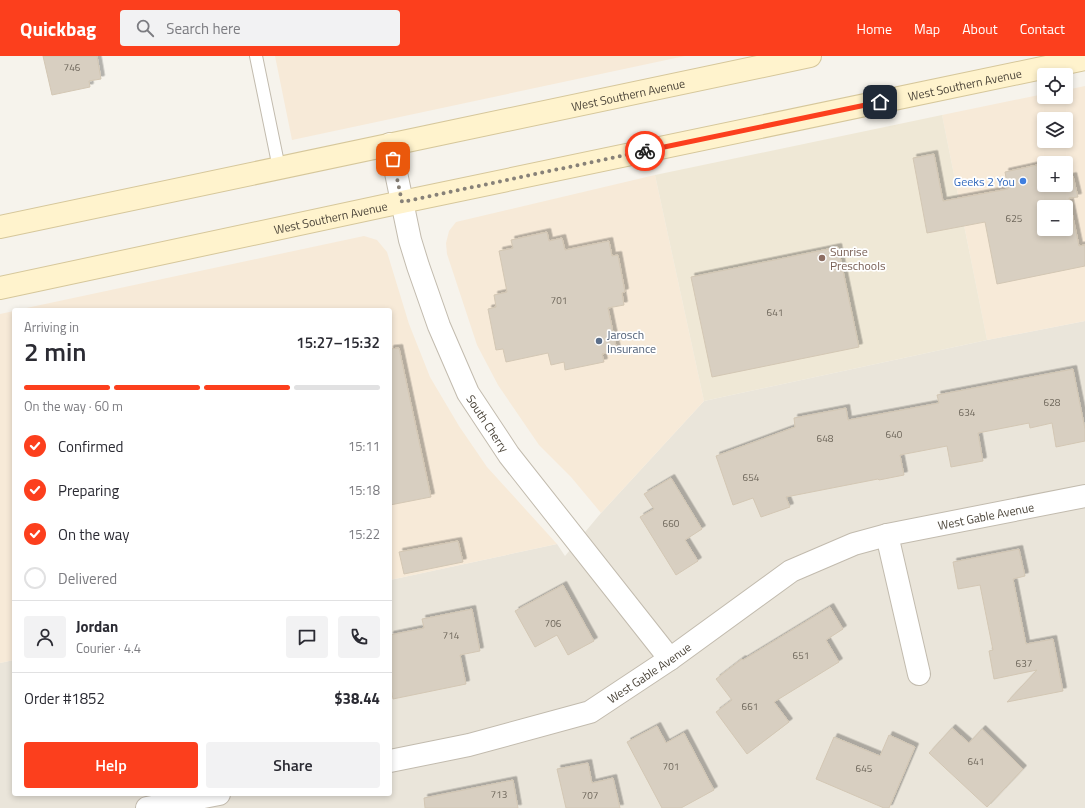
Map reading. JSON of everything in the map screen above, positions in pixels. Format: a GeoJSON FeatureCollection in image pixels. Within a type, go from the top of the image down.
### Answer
{"type":"FeatureCollection","features":[{"type":"Feature","properties":{"kind":"main road","name":"West Southern Avenue"},"geometry":{"type":"LineString","coordinates":[[0,227],[810,56]]}},
{"type":"Feature","properties":{"kind":"main road","name":"West Southern Avenue"},"geometry":{"type":"LineString","coordinates":[[0,288],[1085,59]]}},
{"type":"Feature","properties":{"kind":"street","name":"South Cherry"},"geometry":{"type":"LineString","coordinates":[[390,144],[410,240],[420,272],[439,326],[468,393],[509,455],[670,659]]}},
{"type":"Feature","properties":{"kind":"street","name":"West Gable Avenue"},"geometry":{"type":"LineString","coordinates":[[392,761],[469,745],[590,712],[670,659],[791,571],[854,544],[887,535],[1085,496]]}},
{"type":"Feature","properties":{"kind":"street"},"geometry":{"type":"LineString","coordinates":[[887,535],[919,674]]}},
{"type":"Feature","properties":{"kind":"street"},"geometry":{"type":"LineString","coordinates":[[147,808],[209,796]]}},
{"type":"Feature","properties":{"kind":"lane"},"geometry":{"type":"LineString","coordinates":[[256,56],[279,168]]}},
{"type":"Feature","properties":{"kind":"shaded area"},"geometry":{"type":"Polygon","coordinates":[[[275,56],[685,56],[292,140],[275,56]]]}},
{"type":"Feature","properties":{"kind":"shaded area"},"geometry":{"type":"Polygon","coordinates":[[[1085,86],[1085,321],[987,340],[942,115],[1037,95],[1037,104],[1073,104],[1073,89],[1085,86]]]}},
{"type":"Feature","properties":{"kind":"shaded area","name":"Sunrise Preschools"},"geometry":{"type":"Polygon","coordinates":[[[942,115],[987,340],[704,401],[655,175],[942,115]]]}},
{"type":"Feature","properties":{"kind":"shaded area"},"geometry":{"type":"Polygon","coordinates":[[[655,175],[704,401],[601,513],[571,477],[539,445],[498,385],[477,345],[447,254],[446,243],[449,231],[456,222],[655,175]]]}},
{"type":"Feature","properties":{"kind":"shaded area"},"geometry":{"type":"Polygon","coordinates":[[[364,236],[377,240],[387,252],[409,324],[430,377],[459,426],[487,467],[557,544],[392,580],[392,308],[26,308],[364,236]]]}},
{"type":"Feature","properties":{"kind":"shaded area"},"geometry":{"type":"Polygon","coordinates":[[[12,311],[12,660],[0,663],[0,314],[12,311]]]}},
{"type":"Feature","properties":{"kind":"shaded area"},"geometry":{"type":"Polygon","coordinates":[[[1085,321],[1085,808],[0,808],[0,663],[12,660],[12,796],[392,796],[392,580],[557,544],[565,556],[601,513],[704,401],[987,340],[1085,321]]]}},
{"type":"Feature","properties":{"kind":"building"},"geometry":{"type":"Polygon","coordinates":[[[43,56],[97,56],[101,79],[89,81],[90,87],[52,95],[43,56]]]}},
{"type":"Feature","properties":{"kind":"building"},"geometry":{"type":"Polygon","coordinates":[[[934,154],[943,201],[1008,189],[1005,172],[1037,165],[1037,192],[1073,192],[1073,176],[1078,197],[1069,198],[1069,200],[1037,200],[1037,236],[1073,236],[1073,217],[1079,246],[1085,245],[1085,266],[997,284],[985,222],[927,233],[913,158],[934,154]]]}},
{"type":"Feature","properties":{"kind":"building"},"geometry":{"type":"Polygon","coordinates":[[[547,232],[549,241],[562,238],[565,250],[609,241],[612,256],[618,255],[625,292],[622,293],[624,305],[608,308],[617,351],[602,354],[604,362],[565,370],[564,362],[551,365],[548,353],[506,362],[503,349],[496,350],[488,309],[496,307],[494,295],[507,292],[499,251],[513,248],[511,240],[547,232]]]}},
{"type":"Feature","properties":{"kind":"building"},"geometry":{"type":"Polygon","coordinates":[[[838,247],[859,347],[712,377],[691,277],[838,247]]]}},
{"type":"Feature","properties":{"kind":"building"},"geometry":{"type":"Polygon","coordinates":[[[399,348],[431,497],[392,505],[392,349],[399,348]]]}},
{"type":"Feature","properties":{"kind":"building"},"geometry":{"type":"Polygon","coordinates":[[[1073,369],[1085,429],[1085,441],[1056,447],[1052,423],[1030,428],[1029,423],[978,433],[983,461],[951,467],[947,446],[900,455],[904,475],[786,497],[790,507],[761,517],[753,498],[733,505],[716,456],[795,427],[794,418],[846,408],[848,420],[939,403],[937,395],[1073,369]]]}},
{"type":"Feature","properties":{"kind":"building"},"geometry":{"type":"Polygon","coordinates":[[[671,478],[702,529],[685,540],[698,561],[676,575],[640,517],[654,509],[644,494],[671,478]]]}},
{"type":"Feature","properties":{"kind":"building"},"geometry":{"type":"Polygon","coordinates":[[[458,541],[463,562],[404,574],[399,552],[458,541]]]}},
{"type":"Feature","properties":{"kind":"building"},"geometry":{"type":"Polygon","coordinates":[[[1019,549],[1025,576],[1013,579],[1026,644],[1053,639],[1063,691],[1007,702],[1037,670],[994,679],[989,651],[993,650],[980,585],[958,589],[953,562],[1019,549]]]}},
{"type":"Feature","properties":{"kind":"building"},"geometry":{"type":"Polygon","coordinates":[[[563,585],[594,641],[568,655],[557,635],[535,647],[515,611],[563,585]]]}},
{"type":"Feature","properties":{"kind":"building"},"geometry":{"type":"Polygon","coordinates":[[[830,607],[843,629],[826,640],[839,662],[774,702],[789,722],[747,754],[716,712],[732,700],[716,679],[742,659],[743,660],[830,607]]]}},
{"type":"Feature","properties":{"kind":"building"},"geometry":{"type":"Polygon","coordinates":[[[472,609],[480,651],[460,655],[466,684],[393,699],[392,635],[424,628],[422,619],[472,609]]]}},
{"type":"Feature","properties":{"kind":"building"},"geometry":{"type":"Polygon","coordinates":[[[657,726],[666,743],[684,733],[714,790],[681,808],[662,808],[627,742],[657,726]]]}},
{"type":"Feature","properties":{"kind":"building"},"geometry":{"type":"Polygon","coordinates":[[[952,728],[969,743],[982,729],[1023,769],[987,807],[929,753],[952,728]]]}},
{"type":"Feature","properties":{"kind":"building"},"geometry":{"type":"Polygon","coordinates":[[[889,735],[915,747],[889,808],[884,808],[816,779],[834,737],[880,756],[889,735]]]}},
{"type":"Feature","properties":{"kind":"building"},"geometry":{"type":"Polygon","coordinates":[[[588,763],[592,783],[613,778],[620,808],[566,808],[557,769],[588,763]]]}},
{"type":"Feature","properties":{"kind":"building"},"geometry":{"type":"Polygon","coordinates":[[[513,780],[518,808],[425,808],[424,798],[513,780]]]}},
{"type":"Feature","properties":{"kind":"way so far"},"geometry":{"type":"LineString","coordinates":[[393,159],[402,202],[645,151]]}},
{"type":"Feature","properties":{"kind":"place","name":"Geeks 2 You"},"geometry":{"type":"Point","coordinates":[1023,181]}},
{"type":"Feature","properties":{"kind":"place","name":"Sunrise Preschools"},"geometry":{"type":"Point","coordinates":[822,258]}},
{"type":"Feature","properties":{"kind":"place","name":"Jarosch Insurance"},"geometry":{"type":"Point","coordinates":[599,341]}},
{"type":"Feature","properties":{"kind":"route"},"geometry":{"type":"LineString","coordinates":[[645,151],[880,102]]}}]}
